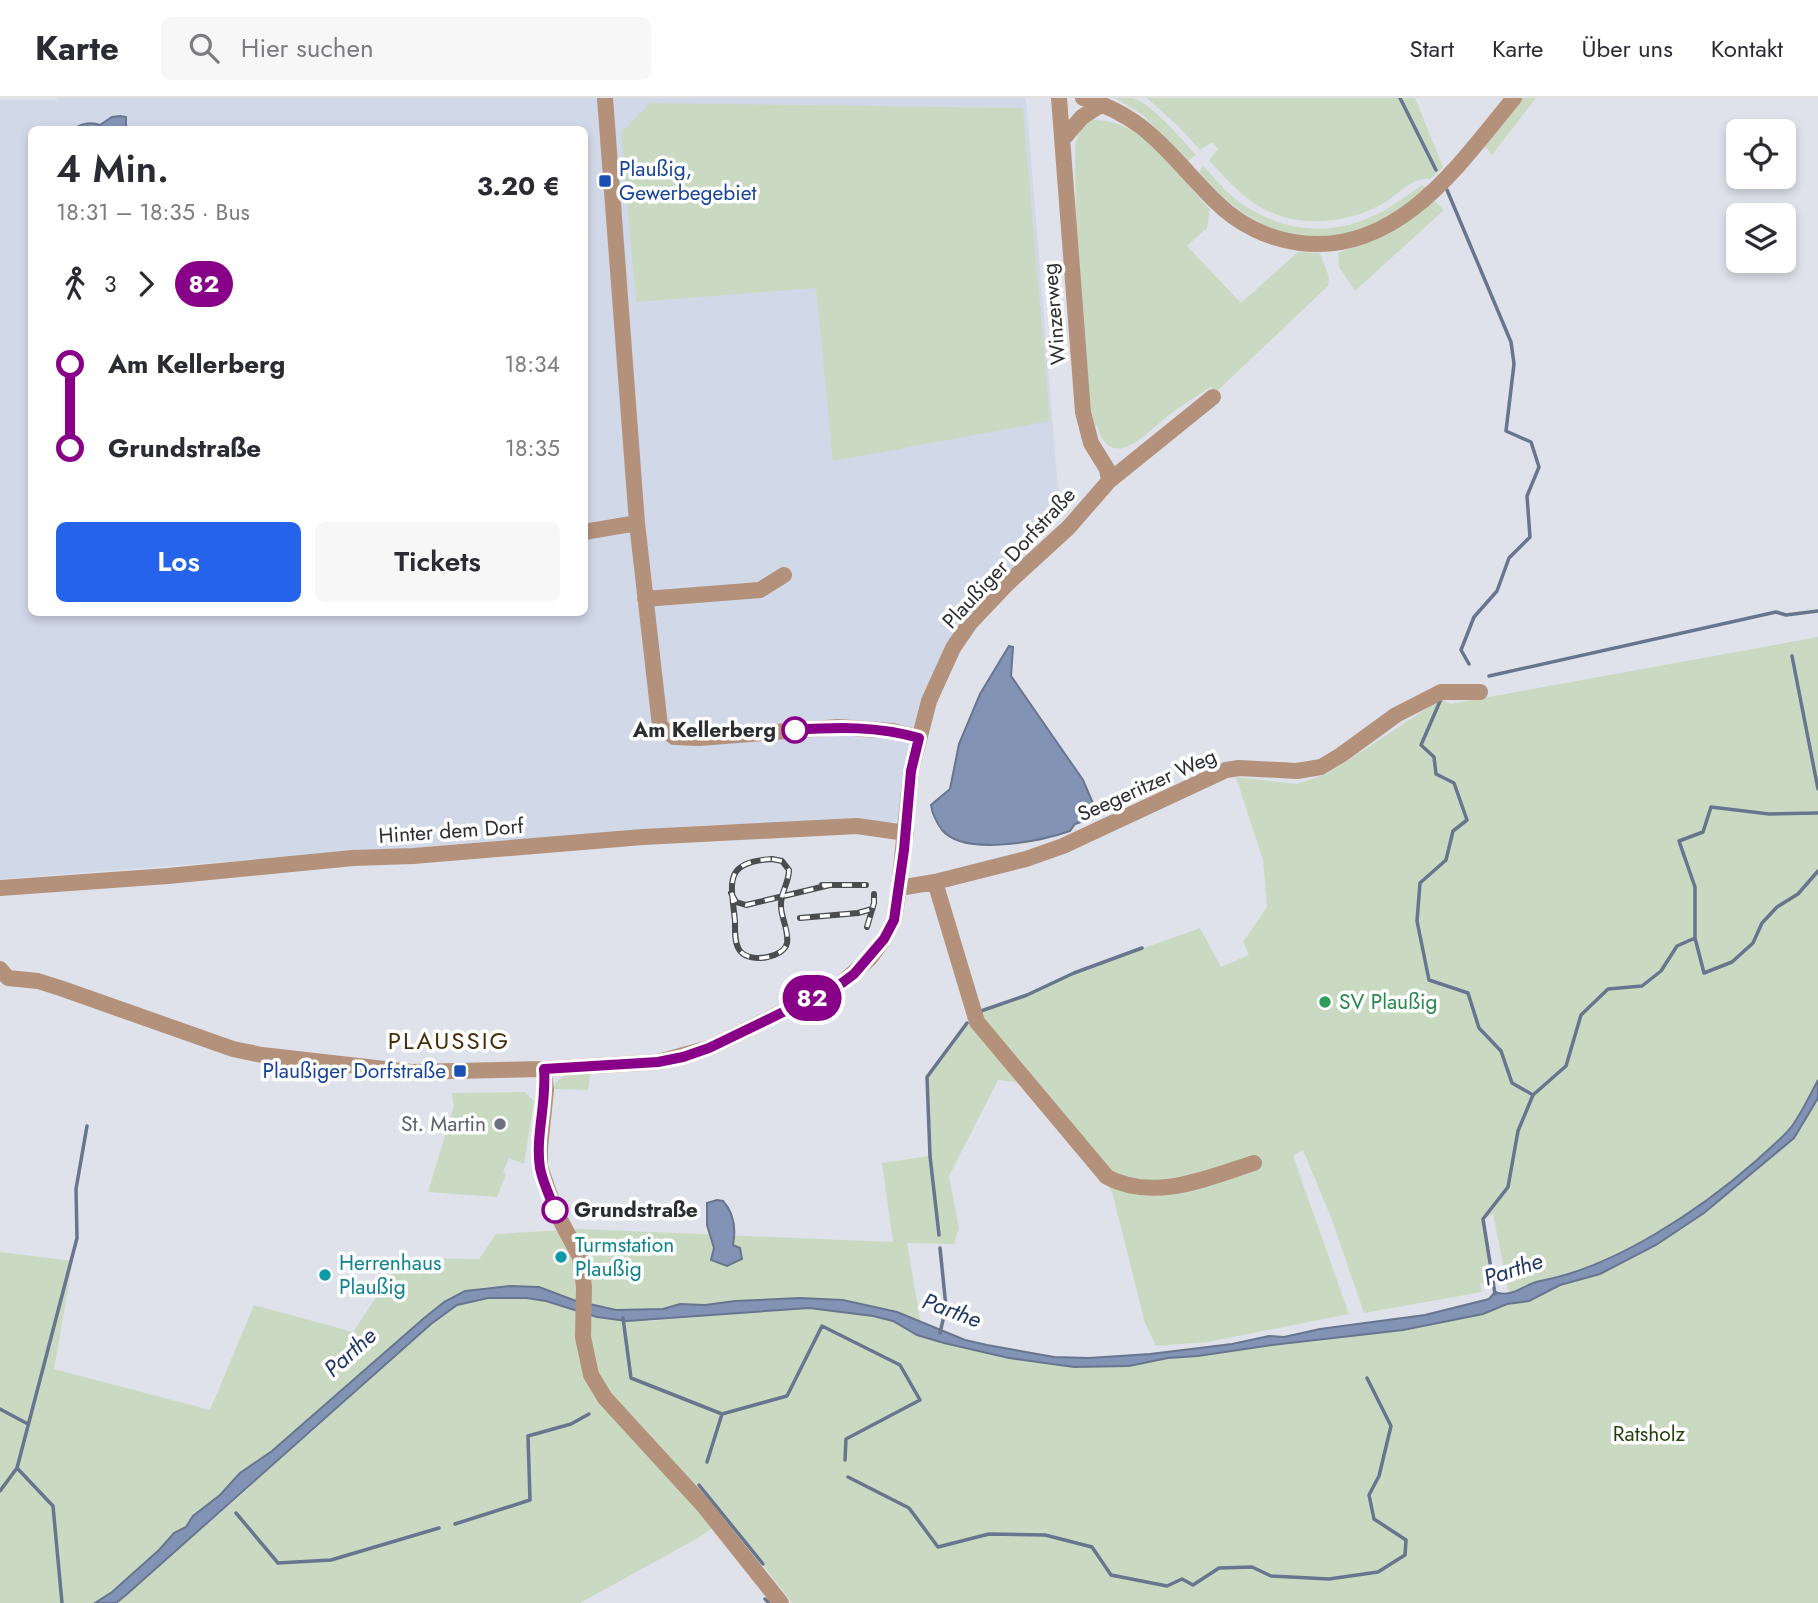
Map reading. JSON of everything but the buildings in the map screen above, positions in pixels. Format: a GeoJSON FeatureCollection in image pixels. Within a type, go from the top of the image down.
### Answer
{"type":"FeatureCollection","features":[{"type":"Feature","properties":{"kind":"street"},"geometry":{"type":"LineString","coordinates":[[605,98],[638,523],[660,726],[674,737],[699,738],[838,727],[892,730],[919,738]]}},
{"type":"Feature","properties":{"kind":"street","name":"Winzerweg"},"geometry":{"type":"LineString","coordinates":[[1059,98],[1083,412],[1091,443],[1107,469],[1109,481]]}},
{"type":"Feature","properties":{"kind":"street"},"geometry":{"type":"LineString","coordinates":[[1083,98],[1102,104],[1139,124],[1157,138],[1227,212],[1259,232],[1290,242],[1329,244],[1361,238],[1384,229],[1404,216],[1443,181],[1514,98]]}},
{"type":"Feature","properties":{"kind":"street"},"geometry":{"type":"LineString","coordinates":[[1063,139],[1082,117],[1102,104]]}},
{"type":"Feature","properties":{"kind":"street","name":"Plaußiger Dorfstraße"},"geometry":{"type":"LineString","coordinates":[[3,977],[38,981],[233,1048],[262,1055],[411,1072],[544,1069],[658,1062],[709,1048],[816,996],[854,974],[877,948],[894,920],[911,771],[919,738],[929,701],[953,648],[1008,583],[1069,527],[1109,481],[1213,397]]}},
{"type":"Feature","properties":{"kind":"street"},"geometry":{"type":"LineString","coordinates":[[588,531],[638,523]]}},
{"type":"Feature","properties":{"kind":"street"},"geometry":{"type":"LineString","coordinates":[[645,599],[760,590],[784,575]]}},
{"type":"Feature","properties":{"kind":"street","name":"Seegeritzer Weg"},"geometry":{"type":"LineString","coordinates":[[899,888],[935,882],[1026,859],[1063,846],[1226,770],[1239,768],[1297,771],[1321,767],[1396,715],[1441,692],[1480,692]]}},
{"type":"Feature","properties":{"kind":"street","name":"Hinter dem Dorf"},"geometry":{"type":"LineString","coordinates":[[0,888],[643,837],[857,826],[906,833]]}},
{"type":"Feature","properties":{"kind":"street"},"geometry":{"type":"LineString","coordinates":[[935,882],[977,1022],[1107,1177],[1123,1186],[1168,1188],[1254,1163]]}},
{"type":"Feature","properties":{"kind":"street"},"geometry":{"type":"LineString","coordinates":[[544,1069],[546,1090],[540,1167],[555,1210],[580,1256],[587,1366],[605,1398],[703,1505],[781,1603]]}},
{"type":"Feature","properties":{"kind":"shaded area"},"geometry":{"type":"Polygon","coordinates":[[[1026,98],[1059,501],[1008,583],[970,623],[929,701],[907,822],[706,825],[0,879],[0,100],[1026,98]]]}},
{"type":"Feature","properties":{"kind":"green space"},"geometry":{"type":"Polygon","coordinates":[[[1115,98],[1140,101],[1166,123],[1196,155],[1188,161],[1143,115],[1115,98]]]}},
{"type":"Feature","properties":{"kind":"green space"},"geometry":{"type":"Polygon","coordinates":[[[1147,98],[1415,98],[1443,167],[1430,179],[1411,183],[1384,203],[1354,216],[1322,221],[1290,219],[1260,207],[1246,197],[1209,160],[1218,149],[1212,142],[1200,150],[1147,98]]]}},
{"type":"Feature","properties":{"kind":"green space"},"geometry":{"type":"Polygon","coordinates":[[[1521,98],[1536,98],[1492,155],[1483,144],[1521,98]]]}},
{"type":"Feature","properties":{"kind":"green space"},"geometry":{"type":"Polygon","coordinates":[[[650,103],[1023,108],[1050,421],[833,461],[816,288],[636,302],[621,133],[650,103]]]}},
{"type":"Feature","properties":{"kind":"green space"},"geometry":{"type":"Polygon","coordinates":[[[1092,120],[1111,122],[1128,128],[1144,139],[1159,151],[1210,209],[1207,228],[1187,246],[1241,303],[1298,252],[1320,253],[1329,277],[1328,286],[1216,392],[1211,387],[1174,411],[1131,445],[1121,448],[1112,447],[1104,440],[1095,426],[1091,410],[1076,235],[1075,145],[1082,125],[1092,120]]]}},
{"type":"Feature","properties":{"kind":"green space"},"geometry":{"type":"Polygon","coordinates":[[[1203,166],[1248,208],[1280,223],[1314,229],[1349,225],[1388,208],[1422,185],[1428,189],[1396,214],[1378,224],[1335,236],[1312,237],[1270,228],[1251,218],[1232,205],[1199,172],[1203,166]]]}},
{"type":"Feature","properties":{"kind":"green space"},"geometry":{"type":"Polygon","coordinates":[[[1432,199],[1444,210],[1355,291],[1339,267],[1338,253],[1388,234],[1408,221],[1432,199]]]}},
{"type":"Feature","properties":{"kind":"green space"},"geometry":{"type":"Polygon","coordinates":[[[1818,637],[1818,1080],[1792,1126],[1742,1173],[1679,1219],[1624,1253],[1509,1294],[1493,1214],[1483,1220],[1493,1281],[1480,1284],[1482,1292],[1364,1313],[1332,1220],[1303,1150],[1293,1156],[1349,1314],[1208,1342],[1156,1346],[1145,1323],[1112,1192],[1023,1083],[998,1080],[949,1176],[959,1228],[954,1244],[907,1243],[921,1324],[897,1312],[840,1300],[800,1298],[705,1305],[680,1304],[664,1309],[616,1310],[576,1301],[539,1287],[485,1287],[465,1291],[436,1308],[272,1451],[240,1473],[220,1495],[193,1516],[186,1527],[174,1533],[159,1550],[103,1598],[95,1603],[0,1603],[0,1252],[73,1261],[54,1369],[210,1410],[254,1305],[353,1332],[402,1258],[479,1259],[496,1234],[581,1229],[893,1242],[882,1163],[929,1156],[927,1077],[967,1023],[981,1011],[1027,995],[1074,973],[1200,928],[1221,967],[1249,955],[1243,942],[1267,907],[1263,860],[1236,777],[1297,784],[1329,773],[1441,699],[1450,704],[1818,637]]]}},
{"type":"Feature","properties":{"kind":"green space"},"geometry":{"type":"Polygon","coordinates":[[[591,1071],[588,1090],[553,1089],[564,1076],[591,1071]]]}},
{"type":"Feature","properties":{"kind":"green space"},"geometry":{"type":"Polygon","coordinates":[[[525,1092],[534,1101],[524,1164],[509,1158],[497,1197],[428,1192],[454,1106],[452,1093],[525,1092]]]}},
{"type":"Feature","properties":{"kind":"green space","name":"Ratsholz"},"geometry":{"type":"Polygon","coordinates":[[[1818,1098],[1818,1603],[792,1603],[727,1518],[698,1538],[580,1603],[116,1603],[431,1324],[452,1307],[480,1298],[546,1301],[597,1317],[627,1321],[790,1308],[841,1311],[893,1321],[917,1335],[944,1343],[1009,1358],[1074,1367],[1129,1366],[1168,1358],[1403,1330],[1483,1314],[1507,1304],[1529,1301],[1560,1285],[1600,1274],[1656,1245],[1704,1213],[1794,1138],[1818,1098]]]}},
{"type":"Feature","properties":{"kind":"water"},"geometry":{"type":"Polygon","coordinates":[[[112,117],[126,117],[126,126],[79,126],[100,125],[112,117]]]}},
{"type":"Feature","properties":{"kind":"water"},"geometry":{"type":"Polygon","coordinates":[[[1009,646],[1013,647],[1011,676],[1083,780],[1095,808],[1095,817],[1075,824],[1070,831],[1041,839],[1004,844],[968,843],[953,838],[942,830],[931,805],[950,789],[959,744],[980,694],[1009,646]]]}},
{"type":"Feature","properties":{"kind":"water"},"geometry":{"type":"Polygon","coordinates":[[[1818,1080],[1818,1098],[1794,1138],[1704,1213],[1656,1245],[1600,1274],[1560,1285],[1529,1301],[1507,1304],[1483,1314],[1403,1330],[1168,1358],[1129,1366],[1074,1367],[1009,1358],[944,1343],[917,1335],[893,1321],[873,1316],[809,1308],[627,1321],[597,1317],[546,1301],[526,1298],[488,1298],[457,1305],[431,1324],[126,1595],[116,1603],[95,1603],[112,1592],[174,1533],[186,1527],[193,1516],[220,1495],[240,1473],[272,1451],[444,1302],[465,1291],[510,1286],[539,1287],[576,1301],[616,1310],[800,1298],[843,1300],[897,1312],[965,1340],[1054,1357],[1150,1354],[1232,1344],[1269,1336],[1284,1337],[1320,1329],[1425,1315],[1489,1299],[1495,1292],[1507,1294],[1534,1283],[1569,1274],[1627,1250],[1683,1217],[1757,1160],[1792,1126],[1818,1080]]]}},
{"type":"Feature","properties":{"kind":"water"},"geometry":{"type":"Polygon","coordinates":[[[723,1201],[730,1211],[734,1227],[733,1245],[740,1248],[742,1259],[727,1266],[711,1260],[714,1248],[707,1225],[707,1203],[723,1201]]]}},
{"type":"Feature","properties":{"kind":"waterway"},"geometry":{"type":"LineString","coordinates":[[1400,98],[1436,170]]}},
{"type":"Feature","properties":{"kind":"waterway"},"geometry":{"type":"LineString","coordinates":[[1447,190],[1511,342],[1514,364],[1506,431],[1531,442],[1539,467],[1527,496],[1530,537],[1509,558],[1497,591],[1474,617],[1461,650],[1469,664]]}},
{"type":"Feature","properties":{"kind":"waterway"},"geometry":{"type":"LineString","coordinates":[[1489,676],[1776,612],[1786,615],[1818,611]]}},
{"type":"Feature","properties":{"kind":"waterway"},"geometry":{"type":"LineString","coordinates":[[1792,656],[1818,789]]}},
{"type":"Feature","properties":{"kind":"waterway","name":"Parthe"},"geometry":{"type":"LineString","coordinates":[[1441,699],[1421,745],[1434,757],[1436,774],[1454,783],[1467,820],[1453,831],[1446,860],[1420,883],[1417,921],[1429,980],[1468,993],[1479,1028],[1501,1051],[1512,1083],[1533,1095],[1518,1131],[1508,1187],[1483,1219],[1495,1294]]}},
{"type":"Feature","properties":{"kind":"waterway"},"geometry":{"type":"LineString","coordinates":[[1533,1095],[1566,1066],[1581,1015],[1608,989],[1642,986],[1661,971],[1677,946],[1695,938],[1695,887],[1679,841],[1703,832],[1711,807],[1769,814],[1818,813]]}},
{"type":"Feature","properties":{"kind":"waterway"},"geometry":{"type":"LineString","coordinates":[[1695,938],[1704,973],[1732,962],[1753,943],[1762,923],[1777,907],[1798,894],[1818,871]]}},
{"type":"Feature","properties":{"kind":"waterway"},"geometry":{"type":"LineString","coordinates":[[981,1011],[1142,948]]}},
{"type":"Feature","properties":{"kind":"waterway"},"geometry":{"type":"LineString","coordinates":[[939,1235],[930,1156],[927,1077],[967,1023]]}},
{"type":"Feature","properties":{"kind":"waterway"},"geometry":{"type":"LineString","coordinates":[[62,1603],[53,1506],[17,1468],[77,1238],[76,1189],[87,1126]]}},
{"type":"Feature","properties":{"kind":"waterway","name":"Parthe"},"geometry":{"type":"LineString","coordinates":[[940,1248],[946,1307],[940,1333]]}},
{"type":"Feature","properties":{"kind":"waterway"},"geometry":{"type":"LineString","coordinates":[[623,1318],[631,1378],[722,1414],[787,1396],[822,1326],[900,1365],[920,1400],[846,1439],[845,1460]]}},
{"type":"Feature","properties":{"kind":"waterway"},"geometry":{"type":"LineString","coordinates":[[848,1477],[909,1508],[938,1547],[989,1534],[1045,1535],[1092,1547],[1111,1575],[1167,1586],[1182,1579],[1193,1585],[1219,1568],[1252,1567],[1271,1576],[1329,1579],[1378,1572],[1405,1555],[1406,1540],[1374,1519],[1369,1495],[1379,1476],[1391,1426],[1367,1378]]}},
{"type":"Feature","properties":{"kind":"waterway"},"geometry":{"type":"LineString","coordinates":[[0,1409],[28,1424]]}},
{"type":"Feature","properties":{"kind":"waterway"},"geometry":{"type":"LineString","coordinates":[[455,1524],[530,1500],[528,1436],[571,1424],[589,1414]]}},
{"type":"Feature","properties":{"kind":"waterway"},"geometry":{"type":"LineString","coordinates":[[707,1462],[722,1414]]}},
{"type":"Feature","properties":{"kind":"waterway"},"geometry":{"type":"LineString","coordinates":[[0,1491],[17,1468]]}},
{"type":"Feature","properties":{"kind":"waterway"},"geometry":{"type":"LineString","coordinates":[[699,1485],[763,1564]]}},
{"type":"Feature","properties":{"kind":"waterway"},"geometry":{"type":"LineString","coordinates":[[236,1513],[278,1563],[331,1560],[439,1528]]}},
{"type":"Feature","properties":{"kind":"waterway"},"geometry":{"type":"LineString","coordinates":[[765,1599],[769,1603]]}},
{"type":"Feature","properties":{"kind":"railway"},"geometry":{"type":"LineString","coordinates":[[772,859],[782,861],[789,870],[781,901],[787,943],[785,948],[774,955],[752,957],[741,952],[736,941],[732,885],[734,876],[745,864],[772,859]]}},
{"type":"Feature","properties":{"kind":"railway"},"geometry":{"type":"LineString","coordinates":[[822,885],[866,885]]}},
{"type":"Feature","properties":{"kind":"railway"},"geometry":{"type":"LineString","coordinates":[[731,893],[736,902],[746,905],[830,885]]}},
{"type":"Feature","properties":{"kind":"railway"},"geometry":{"type":"LineString","coordinates":[[867,927],[874,894]]}},
{"type":"Feature","properties":{"kind":"railway"},"geometry":{"type":"LineString","coordinates":[[800,918],[858,913],[872,909]]}},
{"type":"Feature","properties":{"kind":"bus line","name":"82"},"geometry":{"type":"LineString","coordinates":[[555,1210],[540,1167],[546,1090],[544,1069],[658,1062],[709,1048],[842,983],[870,958],[894,920],[911,771],[919,738],[892,730],[865,727],[795,730]]}},
{"type":"Feature","properties":{"kind":"place","name":"Plaußig, Gewerbegebiet"},"geometry":{"type":"Point","coordinates":[605,181]}},
{"type":"Feature","properties":{"kind":"place","name":"Am Kellerberg"},"geometry":{"type":"Point","coordinates":[795,730]}},
{"type":"Feature","properties":{"kind":"place","name":"SV Plaußig"},"geometry":{"type":"Point","coordinates":[1325,1002]}},
{"type":"Feature","properties":{"kind":"place","name":"Plaußiger Dorfstraße"},"geometry":{"type":"Point","coordinates":[460,1071]}},
{"type":"Feature","properties":{"kind":"place","name":"St. Martin"},"geometry":{"type":"Point","coordinates":[500,1124]}},
{"type":"Feature","properties":{"kind":"place","name":"Grundstraße"},"geometry":{"type":"Point","coordinates":[555,1210]}},
{"type":"Feature","properties":{"kind":"place","name":"Turmstation Plaußig"},"geometry":{"type":"Point","coordinates":[561,1257]}},
{"type":"Feature","properties":{"kind":"place","name":"Herrenhaus Plaußig"},"geometry":{"type":"Point","coordinates":[325,1275]}},
{"type":"Feature","properties":{"kind":"district","name":"PLAUSSIG"},"geometry":{"type":"Point","coordinates":[449,1040]}}]}
